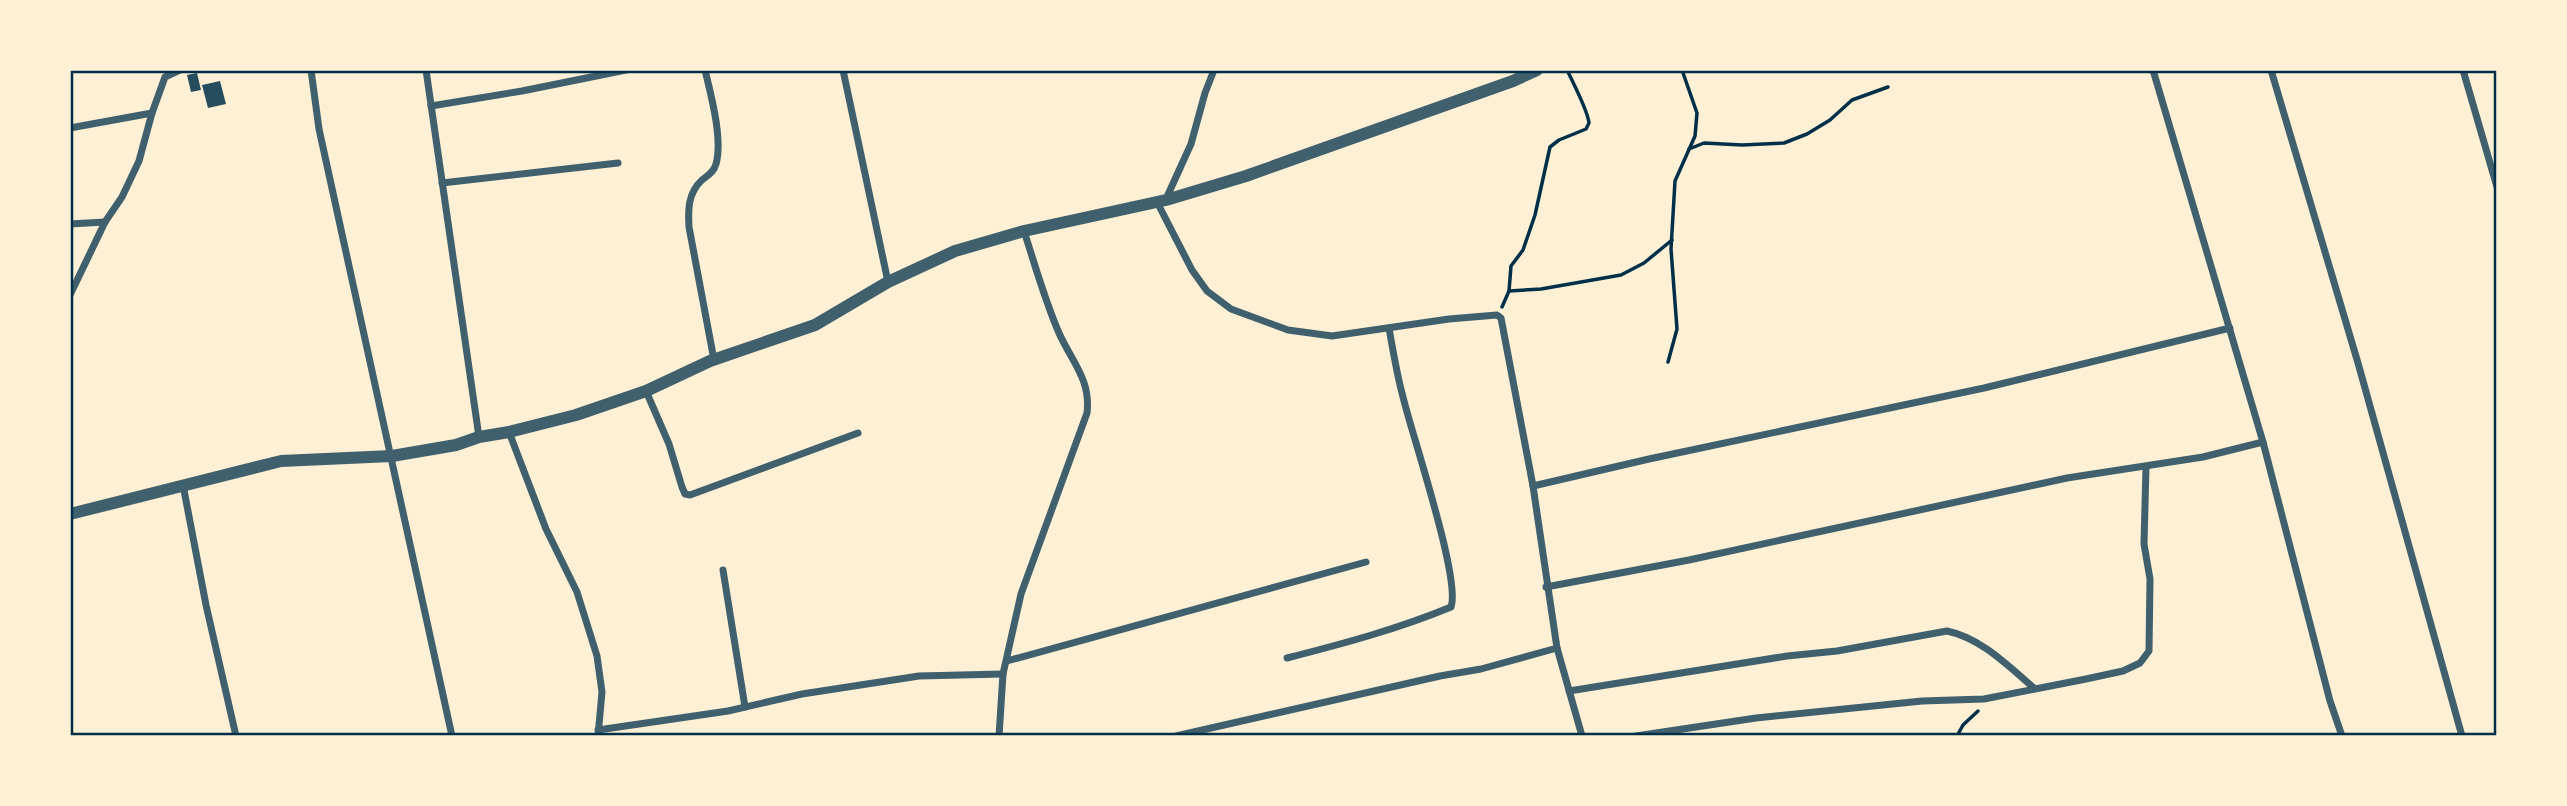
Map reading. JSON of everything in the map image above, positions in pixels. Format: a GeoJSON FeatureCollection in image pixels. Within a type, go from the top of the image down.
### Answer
{"type":"FeatureCollection","features":[{"type":"Feature","properties":{"kind":"street"},"geometry":{"type":"LineString","coordinates":[[70,295],[105,222],[122,197],[139,161],[165,78],[180,70]]}},
{"type":"Feature","properties":{"kind":"street"},"geometry":{"type":"LineString","coordinates":[[311,70],[319,128],[452,736]]}},
{"type":"Feature","properties":{"kind":"street"},"geometry":{"type":"LineString","coordinates":[[426,70],[479,437]]}},
{"type":"Feature","properties":{"kind":"street"},"geometry":{"type":"LineString","coordinates":[[430,106],[626,70]]}},
{"type":"Feature","properties":{"kind":"street"},"geometry":{"type":"LineString","coordinates":[[705,70],[718,142],[716,164],[712,173],[692,192],[688,206],[689,226],[714,360]]}},
{"type":"Feature","properties":{"kind":"street"},"geometry":{"type":"LineString","coordinates":[[843,70],[888,282]]}},
{"type":"Feature","properties":{"kind":"street"},"geometry":{"type":"LineString","coordinates":[[1161,201],[1191,144],[1214,70]]}},
{"type":"Feature","properties":{"kind":"street"},"geometry":{"type":"LineString","coordinates":[[70,514],[281,461],[392,456],[456,445],[479,437],[576,415],[646,391],[714,360],[815,325],[888,282],[956,251],[1024,231],[1161,201],[1271,167],[1513,81],[1536,70]]}},
{"type":"Feature","properties":{"kind":"street"},"geometry":{"type":"LineString","coordinates":[[2153,70],[2263,442],[2330,701],[2342,736]]}},
{"type":"Feature","properties":{"kind":"street"},"geometry":{"type":"LineString","coordinates":[[2271,70],[2358,363],[2462,736]]}},
{"type":"Feature","properties":{"kind":"street"},"geometry":{"type":"LineString","coordinates":[[2463,70],[2497,187]]}},
{"type":"Feature","properties":{"kind":"street"},"geometry":{"type":"LineString","coordinates":[[70,128],[152,113]]}},
{"type":"Feature","properties":{"kind":"street"},"geometry":{"type":"LineString","coordinates":[[442,183],[618,163]]}},
{"type":"Feature","properties":{"kind":"street"},"geometry":{"type":"LineString","coordinates":[[1161,201],[1192,270],[1207,291],[1231,309],[1288,330],[1332,336],[1497,314],[1502,322],[1533,486],[1557,648],[1582,736]]}},
{"type":"Feature","properties":{"kind":"street"},"geometry":{"type":"LineString","coordinates":[[70,224],[105,222]]}},
{"type":"Feature","properties":{"kind":"street"},"geometry":{"type":"LineString","coordinates":[[999,736],[1003,674],[1021,594],[1087,413],[1089,398],[1087,386],[1059,333],[1024,231]]}},
{"type":"Feature","properties":{"kind":"street"},"geometry":{"type":"LineString","coordinates":[[1287,658],[1349,642],[1431,615],[1451,607],[1454,598],[1443,545],[1403,398],[1389,328]]}},
{"type":"Feature","properties":{"kind":"street"},"geometry":{"type":"LineString","coordinates":[[1533,486],[1984,388],[2230,328]]}},
{"type":"Feature","properties":{"kind":"street"},"geometry":{"type":"LineString","coordinates":[[646,391],[669,444],[682,487],[685,494],[690,495],[858,433]]}},
{"type":"Feature","properties":{"kind":"street"},"geometry":{"type":"LineString","coordinates":[[509,432],[546,529],[577,592],[597,656],[602,692],[598,733],[802,694],[919,676],[1003,674]]}},
{"type":"Feature","properties":{"kind":"street"},"geometry":{"type":"LineString","coordinates":[[1546,587],[1689,560],[2067,478],[2146,467],[2263,442]]}},
{"type":"Feature","properties":{"kind":"street"},"geometry":{"type":"LineString","coordinates":[[1636,736],[1756,718],[1922,701],[1984,699],[2123,671],[2140,663],[2149,652],[2150,579],[2144,544],[2146,467]]}},
{"type":"Feature","properties":{"kind":"street"},"geometry":{"type":"LineString","coordinates":[[183,485],[206,605],[236,736]]}},
{"type":"Feature","properties":{"kind":"street"},"geometry":{"type":"LineString","coordinates":[[1007,660],[1366,562]]}},
{"type":"Feature","properties":{"kind":"street"},"geometry":{"type":"LineString","coordinates":[[723,570],[745,707]]}},
{"type":"Feature","properties":{"kind":"street"},"geometry":{"type":"LineString","coordinates":[[1569,691],[1760,660],[1837,651],[1947,631],[1961,634],[2002,660],[2034,688]]}},
{"type":"Feature","properties":{"kind":"street"},"geometry":{"type":"LineString","coordinates":[[1177,736],[1481,669],[1557,648]]}},
{"type":"Feature","properties":{"kind":"path"},"geometry":{"type":"LineString","coordinates":[[1497,314],[1510,291],[1511,266],[1528,237],[1542,189],[1550,147],[1559,140],[1586,129],[1589,123],[1588,115],[1582,108],[1567,70]]}},
{"type":"Feature","properties":{"kind":"path"},"geometry":{"type":"LineString","coordinates":[[1668,362],[1677,329],[1672,240],[1675,181],[1695,135],[1697,113],[1682,70]]}},
{"type":"Feature","properties":{"kind":"path"},"geometry":{"type":"LineString","coordinates":[[1689,149],[1704,143],[1784,143],[1807,134],[1830,120],[1852,100],[1888,87]]}},
{"type":"Feature","properties":{"kind":"path"},"geometry":{"type":"LineString","coordinates":[[1510,291],[1541,289],[1621,275],[1644,263],[1672,240]]}},
{"type":"Feature","properties":{"kind":"path"},"geometry":{"type":"LineString","coordinates":[[1957,736],[1963,725],[1996,696]]}},
{"type":"Feature","properties":{"kind":"building"},"geometry":{"type":"Polygon","coordinates":[[[197,73],[201,90],[191,92],[187,75],[197,73]]]}},
{"type":"Feature","properties":{"kind":"building"},"geometry":{"type":"Polygon","coordinates":[[[220,81],[226,104],[208,108],[202,85],[220,81]]]}}]}
